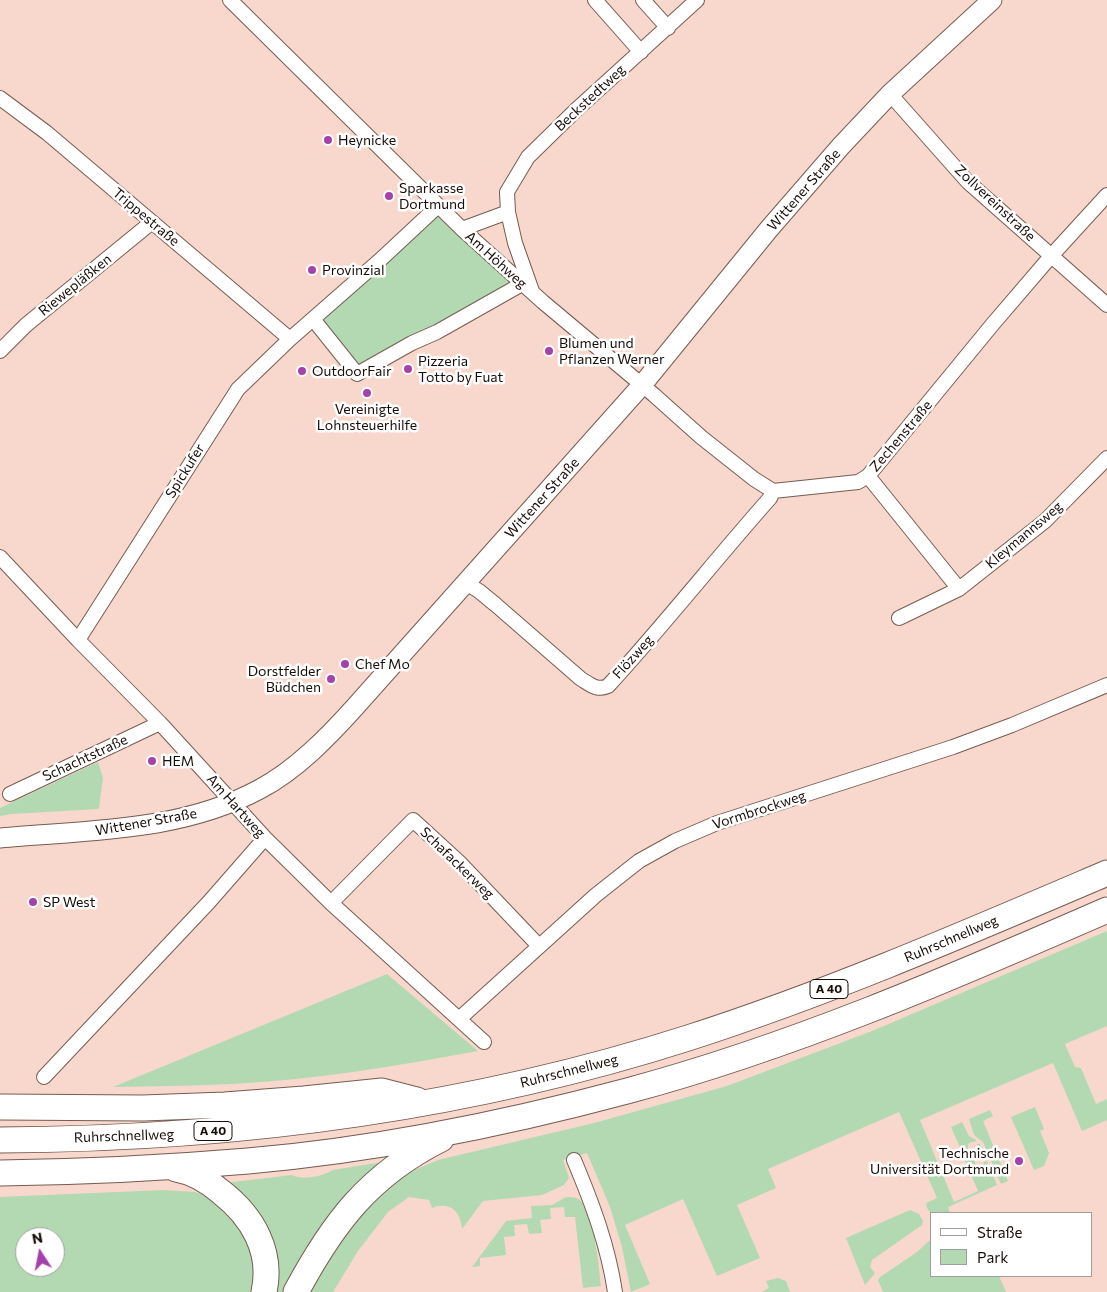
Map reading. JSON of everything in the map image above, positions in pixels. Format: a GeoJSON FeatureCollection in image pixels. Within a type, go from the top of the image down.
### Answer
{"type":"FeatureCollection","features":[{"type":"Feature","properties":{"kind":"highway","name":"Ruhrschnellweg"},"geometry":{"type":"LineString","coordinates":[[0,1140],[150,1136],[241,1129],[336,1117],[492,1090],[613,1060],[759,1014],[902,960],[1107,873]]}},
{"type":"Feature","properties":{"kind":"highway","name":"A 40"},"geometry":{"type":"LineString","coordinates":[[0,1173],[159,1168],[250,1161],[317,1153],[466,1129],[554,1109],[629,1090],[801,1035],[981,964],[1107,910]]}},
{"type":"Feature","properties":{"kind":"highway"},"geometry":{"type":"LineString","coordinates":[[0,1107],[143,1108],[216,1105],[382,1091],[424,1102]]}},
{"type":"Feature","properties":{"kind":"highway"},"geometry":{"type":"LineString","coordinates":[[296,1292],[326,1239],[357,1200],[408,1159],[432,1144],[466,1129]]}},
{"type":"Feature","properties":{"kind":"highway"},"geometry":{"type":"LineString","coordinates":[[159,1168],[181,1170],[192,1174],[216,1188],[242,1210],[251,1222],[263,1248],[266,1273],[264,1292]]}},
{"type":"Feature","properties":{"kind":"main road","name":"Wittener Straße"},"geometry":{"type":"LineString","coordinates":[[0,838],[90,832],[141,826],[192,815],[232,802],[260,789],[312,750],[355,707],[642,385],[769,229],[841,146],[890,94],[983,3]]}},
{"type":"Feature","properties":{"kind":"street","name":"Am Höhweg"},"geometry":{"type":"LineString","coordinates":[[230,0],[462,229],[533,294],[642,385]]}},
{"type":"Feature","properties":{"kind":"street"},"geometry":{"type":"LineString","coordinates":[[595,0],[641,52]]}},
{"type":"Feature","properties":{"kind":"street"},"geometry":{"type":"LineString","coordinates":[[643,0],[668,28]]}},
{"type":"Feature","properties":{"kind":"street","name":"Beckstedtweg"},"geometry":{"type":"LineString","coordinates":[[533,294],[515,242],[508,212],[507,192],[528,157],[576,110],[697,0]]}},
{"type":"Feature","properties":{"kind":"street","name":"Zollvereinstraße"},"geometry":{"type":"LineString","coordinates":[[890,94],[968,182],[1107,306]]}},
{"type":"Feature","properties":{"kind":"street","name":"Trippestraße"},"geometry":{"type":"LineString","coordinates":[[0,98],[47,132],[290,339]]}},
{"type":"Feature","properties":{"kind":"street","name":"Zechenstraße"},"geometry":{"type":"LineString","coordinates":[[773,491],[858,482],[868,476],[1052,255],[1107,195]]}},
{"type":"Feature","properties":{"kind":"street","name":"Spickufer"},"geometry":{"type":"LineString","coordinates":[[78,640],[238,389],[290,339],[438,206]]}},
{"type":"Feature","properties":{"kind":"street"},"geometry":{"type":"LineString","coordinates":[[462,229],[508,212]]}},
{"type":"Feature","properties":{"kind":"street","name":"Riewepläßken"},"geometry":{"type":"LineString","coordinates":[[0,351],[33,319],[152,222]]}},
{"type":"Feature","properties":{"kind":"street"},"geometry":{"type":"LineString","coordinates":[[312,319],[357,374],[522,284]]}},
{"type":"Feature","properties":{"kind":"street"},"geometry":{"type":"LineString","coordinates":[[642,385],[701,437],[754,479],[773,491]]}},
{"type":"Feature","properties":{"kind":"street","name":"Kleymannsweg"},"geometry":{"type":"LineString","coordinates":[[898,618],[959,589],[1045,521],[1107,458]]}},
{"type":"Feature","properties":{"kind":"street"},"geometry":{"type":"LineString","coordinates":[[868,476],[959,589]]}},
{"type":"Feature","properties":{"kind":"street","name":"Flözweg"},"geometry":{"type":"LineString","coordinates":[[466,583],[496,605],[582,679],[595,688],[602,689],[608,686],[672,614],[770,498],[773,491]]}},
{"type":"Feature","properties":{"kind":"street","name":"Am Hartweg"},"geometry":{"type":"LineString","coordinates":[[0,558],[160,723],[264,838],[331,903],[484,1042]]}},
{"type":"Feature","properties":{"kind":"street","name":"Vormbrockweg"},"geometry":{"type":"LineString","coordinates":[[459,1019],[596,895],[639,861],[675,841],[717,823],[953,747],[1012,725],[1107,685]]}},
{"type":"Feature","properties":{"kind":"street","name":"Schachtstraße"},"geometry":{"type":"LineString","coordinates":[[10,794],[160,723]]}},
{"type":"Feature","properties":{"kind":"street","name":"Schafackerweg"},"geometry":{"type":"LineString","coordinates":[[331,903],[413,820],[461,864],[539,946]]}},
{"type":"Feature","properties":{"kind":"street"},"geometry":{"type":"LineString","coordinates":[[44,1077],[209,902],[264,838]]}},
{"type":"Feature","properties":{"kind":"street"},"geometry":{"type":"LineString","coordinates":[[574,1160],[598,1218],[615,1292]]}},
{"type":"Feature","properties":{"kind":"green space"},"geometry":{"type":"Polygon","coordinates":[[[438,206],[522,284],[357,374],[313,319],[438,206]]]}},
{"type":"Feature","properties":{"kind":"green space"},"geometry":{"type":"Polygon","coordinates":[[[98,762],[103,778],[98,809],[0,816],[0,808],[98,762]]]}},
{"type":"Feature","properties":{"kind":"green space"},"geometry":{"type":"Polygon","coordinates":[[[1107,931],[1107,1026],[1065,1044],[1075,1067],[1081,1068],[1096,1104],[1107,1099],[1107,1120],[1082,1131],[1053,1063],[920,1120],[954,1202],[978,1191],[965,1161],[974,1160],[978,1169],[983,1167],[984,1162],[987,1161],[997,1185],[948,1207],[950,1212],[930,1212],[927,1208],[926,1203],[937,1198],[899,1112],[768,1169],[776,1188],[737,1205],[760,1258],[717,1276],[683,1199],[625,1225],[650,1284],[631,1292],[622,1247],[610,1207],[587,1153],[563,1160],[569,1178],[564,1185],[542,1195],[483,1201],[462,1229],[459,1217],[453,1209],[444,1206],[432,1208],[429,1200],[409,1197],[388,1212],[358,1251],[333,1292],[304,1292],[329,1248],[398,1177],[438,1160],[594,1123],[727,1086],[872,1031],[1107,931]]]}},
{"type":"Feature","properties":{"kind":"green space"},"geometry":{"type":"Polygon","coordinates":[[[387,974],[478,1051],[386,1067],[294,1079],[217,1085],[113,1087],[387,974]]]}},
{"type":"Feature","properties":{"kind":"green space"},"geometry":{"type":"Polygon","coordinates":[[[1035,1107],[1044,1129],[1040,1131],[1049,1153],[1044,1166],[1034,1170],[1011,1117],[1035,1107]]]}},
{"type":"Feature","properties":{"kind":"green space"},"geometry":{"type":"Polygon","coordinates":[[[990,1110],[993,1116],[983,1121],[1008,1181],[1001,1184],[983,1142],[974,1135],[969,1119],[990,1110]]]}},
{"type":"Feature","properties":{"kind":"green space"},"geometry":{"type":"Polygon","coordinates":[[[962,1122],[969,1136],[976,1140],[968,1144],[968,1150],[975,1152],[977,1144],[980,1144],[986,1157],[964,1157],[951,1127],[962,1122]]]}},
{"type":"Feature","properties":{"kind":"green space"},"geometry":{"type":"Polygon","coordinates":[[[407,1158],[289,1292],[272,1292],[275,1276],[216,1184],[292,1175],[302,1178],[313,1177],[333,1170],[407,1158]]]}},
{"type":"Feature","properties":{"kind":"green space"},"geometry":{"type":"Polygon","coordinates":[[[163,1190],[195,1192],[219,1201],[252,1236],[257,1292],[0,1292],[0,1197],[163,1190]]]}},
{"type":"Feature","properties":{"kind":"green space"},"geometry":{"type":"Polygon","coordinates":[[[566,1197],[576,1198],[586,1207],[593,1228],[601,1286],[583,1288],[575,1217],[565,1217],[564,1207],[550,1208],[551,1219],[540,1220],[542,1233],[529,1234],[527,1224],[514,1225],[515,1236],[504,1237],[506,1255],[480,1258],[480,1266],[472,1267],[506,1221],[532,1218],[531,1206],[552,1205],[566,1197]]]}},
{"type":"Feature","properties":{"kind":"green space"},"geometry":{"type":"Polygon","coordinates":[[[910,1210],[919,1214],[923,1221],[922,1225],[872,1260],[870,1267],[875,1273],[865,1285],[846,1238],[910,1210]]]}},
{"type":"Feature","properties":{"kind":"green space"},"geometry":{"type":"Polygon","coordinates":[[[930,1240],[930,1277],[999,1277],[1006,1292],[883,1292],[878,1280],[880,1277],[917,1252],[930,1240]]]}},
{"type":"Feature","properties":{"kind":"green space"},"geometry":{"type":"Polygon","coordinates":[[[778,1278],[786,1281],[790,1292],[761,1292],[769,1288],[766,1281],[778,1278]]]}},
{"type":"Feature","properties":{"kind":"place","name":"Heynicke"},"geometry":{"type":"Point","coordinates":[328,140]}},
{"type":"Feature","properties":{"kind":"place","name":"Sparkasse Dortmund"},"geometry":{"type":"Point","coordinates":[389,196]}},
{"type":"Feature","properties":{"kind":"place","name":"Provinzial"},"geometry":{"type":"Point","coordinates":[312,270]}},
{"type":"Feature","properties":{"kind":"place","name":"Blumen und Pflanzen Werner"},"geometry":{"type":"Point","coordinates":[549,351]}},
{"type":"Feature","properties":{"kind":"place","name":"Pizzeria Totto by Fuat"},"geometry":{"type":"Point","coordinates":[408,369]}},
{"type":"Feature","properties":{"kind":"place","name":"OutdoorFair"},"geometry":{"type":"Point","coordinates":[302,371]}},
{"type":"Feature","properties":{"kind":"place","name":"Vereinigte Lohnsteuerhilfe"},"geometry":{"type":"Point","coordinates":[367,393]}},
{"type":"Feature","properties":{"kind":"place","name":"Chef Mo"},"geometry":{"type":"Point","coordinates":[345,664]}},
{"type":"Feature","properties":{"kind":"place","name":"Dorstfelder Büdchen"},"geometry":{"type":"Point","coordinates":[331,679]}},
{"type":"Feature","properties":{"kind":"place","name":"HEM"},"geometry":{"type":"Point","coordinates":[152,761]}},
{"type":"Feature","properties":{"kind":"place","name":"SP West"},"geometry":{"type":"Point","coordinates":[33,902]}},
{"type":"Feature","properties":{"kind":"place","name":"Technische Universität Dortmund"},"geometry":{"type":"Point","coordinates":[1019,1161]}}]}
